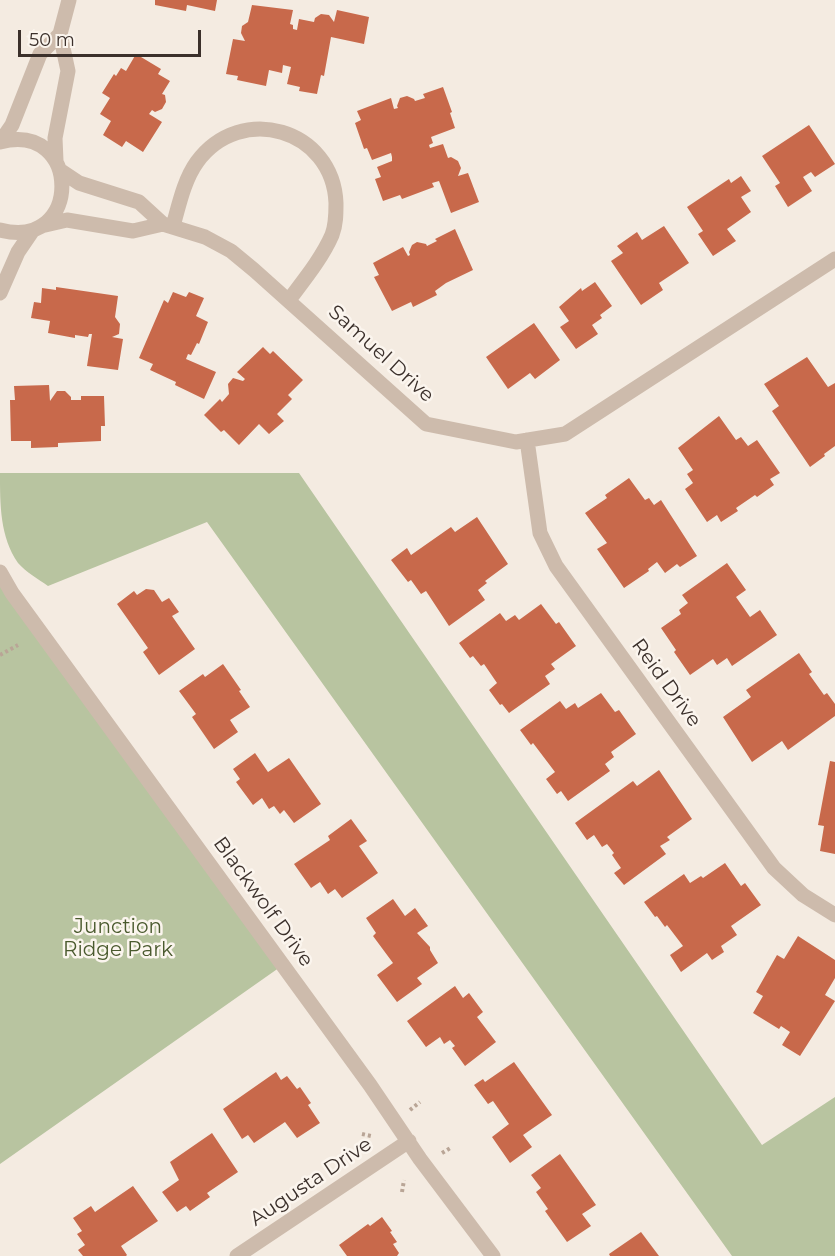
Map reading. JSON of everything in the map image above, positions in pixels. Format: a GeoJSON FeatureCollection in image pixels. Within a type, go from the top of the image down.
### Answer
{"type":"FeatureCollection","features":[{"type":"Feature","properties":{"kind":"street"},"geometry":{"type":"LineString","coordinates":[[0,293],[18,252],[37,228],[53,216],[61,202],[63,187],[55,138],[68,71],[60,34],[69,0]]}},
{"type":"Feature","properties":{"kind":"street"},"geometry":{"type":"LineString","coordinates":[[1,142],[12,125],[40,54],[60,34]]}},
{"type":"Feature","properties":{"kind":"street"},"geometry":{"type":"LineString","coordinates":[[0,230],[17,233],[67,220],[133,231],[168,225],[196,164],[207,151],[226,137],[255,128],[281,132],[304,143],[324,164],[335,188],[336,214],[333,234],[289,300]]}},
{"type":"Feature","properties":{"kind":"street","name":"Samuel Drive"},"geometry":{"type":"LineString","coordinates":[[1,142],[17,139],[32,142],[46,150],[58,166],[79,183],[139,202],[168,225],[205,237],[231,251],[289,300],[426,424],[516,442],[565,434],[835,259]]}},
{"type":"Feature","properties":{"kind":"street","name":"Reid Drive"},"geometry":{"type":"LineString","coordinates":[[527,440],[540,533],[556,566],[774,868],[803,895],[835,915]]}},
{"type":"Feature","properties":{"kind":"street","name":"Blackwolf Drive"},"geometry":{"type":"LineString","coordinates":[[0,572],[12,593],[493,1256]]}},
{"type":"Feature","properties":{"kind":"street","name":"Augusta Drive"},"geometry":{"type":"LineString","coordinates":[[237,1256],[409,1142]]}},
{"type":"Feature","properties":{"kind":"path"},"geometry":{"type":"LineString","coordinates":[[0,655],[18,645]]}},
{"type":"Feature","properties":{"kind":"path"},"geometry":{"type":"LineString","coordinates":[[410,1110],[420,1102]]}},
{"type":"Feature","properties":{"kind":"path"},"geometry":{"type":"LineString","coordinates":[[362,1134],[370,1136]]}},
{"type":"Feature","properties":{"kind":"path"},"geometry":{"type":"LineString","coordinates":[[442,1153],[452,1147]]}},
{"type":"Feature","properties":{"kind":"path"},"geometry":{"type":"LineString","coordinates":[[402,1192],[404,1180]]}},
{"type":"Feature","properties":{"kind":"green space"},"geometry":{"type":"Polygon","coordinates":[[[0,473],[299,473],[762,1145],[835,1097],[835,1256],[732,1256],[207,522],[48,586],[21,566],[12,553],[2,520],[0,473]]]}},
{"type":"Feature","properties":{"kind":"green space","name":"Junction Ridge Park"},"geometry":{"type":"Polygon","coordinates":[[[0,572],[283,965],[0,1164],[0,572]]]}},
{"type":"Feature","properties":{"kind":"building"},"geometry":{"type":"Polygon","coordinates":[[[155,0],[217,0],[215,11],[187,5],[186,11],[155,5],[155,0]]]}},
{"type":"Feature","properties":{"kind":"building"},"geometry":{"type":"Polygon","coordinates":[[[252,5],[293,10],[290,24],[293,25],[293,29],[297,30],[299,19],[314,22],[315,18],[321,14],[329,15],[334,22],[337,10],[369,17],[364,44],[331,37],[324,76],[321,75],[317,94],[299,91],[300,87],[287,84],[291,67],[283,65],[282,73],[269,70],[266,86],[237,80],[238,76],[226,74],[233,39],[245,41],[241,33],[242,26],[248,22],[252,5]]]}},
{"type":"Feature","properties":{"kind":"building"},"geometry":{"type":"Polygon","coordinates":[[[136,54],[161,69],[158,74],[170,81],[162,94],[165,95],[166,102],[162,109],[155,112],[152,110],[149,114],[162,122],[143,152],[126,141],[122,147],[103,135],[111,121],[100,114],[110,98],[102,93],[114,74],[116,76],[121,68],[126,71],[136,54]]]}},
{"type":"Feature","properties":{"kind":"building"},"geometry":{"type":"Polygon","coordinates":[[[443,87],[455,128],[431,137],[433,143],[429,145],[430,148],[443,144],[448,158],[451,157],[458,161],[461,168],[458,176],[468,173],[479,202],[451,213],[439,181],[432,183],[434,187],[402,199],[400,195],[383,201],[375,179],[381,177],[377,167],[392,161],[391,153],[372,160],[367,148],[364,149],[355,123],[361,120],[357,111],[391,98],[394,109],[398,108],[400,98],[407,96],[415,101],[425,98],[423,94],[443,87]]]}},
{"type":"Feature","properties":{"kind":"building"},"geometry":{"type":"Polygon","coordinates":[[[809,125],[835,164],[815,177],[811,172],[803,177],[812,191],[788,207],[775,186],[780,183],[762,156],[809,125]]]}},
{"type":"Feature","properties":{"kind":"building"},"geometry":{"type":"Polygon","coordinates":[[[741,176],[751,191],[741,197],[751,212],[727,229],[736,241],[713,256],[698,234],[703,231],[687,207],[729,179],[731,183],[741,176]]]}},
{"type":"Feature","properties":{"kind":"building"},"geometry":{"type":"Polygon","coordinates":[[[664,226],[689,263],[659,283],[663,290],[641,305],[611,261],[623,253],[617,246],[637,232],[642,240],[664,226]]]}},
{"type":"Feature","properties":{"kind":"building"},"geometry":{"type":"Polygon","coordinates":[[[455,229],[473,270],[446,283],[435,291],[437,295],[413,307],[411,302],[392,311],[374,277],[379,275],[373,263],[403,247],[408,256],[412,245],[417,242],[427,246],[437,241],[435,239],[455,229]]]}},
{"type":"Feature","properties":{"kind":"building"},"geometry":{"type":"Polygon","coordinates":[[[595,282],[612,306],[600,315],[602,318],[592,325],[598,334],[576,349],[560,327],[569,321],[559,307],[581,288],[582,291],[595,282]]]}},
{"type":"Feature","properties":{"kind":"building"},"geometry":{"type":"Polygon","coordinates":[[[56,287],[118,296],[115,317],[120,324],[119,334],[112,337],[123,339],[118,370],[87,366],[92,334],[88,337],[75,335],[75,338],[48,333],[50,321],[31,318],[34,302],[41,303],[42,288],[56,290],[56,287]]]}},
{"type":"Feature","properties":{"kind":"building"},"geometry":{"type":"Polygon","coordinates":[[[173,292],[186,297],[189,292],[204,298],[196,316],[208,322],[199,344],[197,343],[191,355],[188,354],[186,359],[216,372],[204,399],[150,370],[153,364],[139,358],[164,300],[168,303],[173,292]]]}},
{"type":"Feature","properties":{"kind":"building"},"geometry":{"type":"Polygon","coordinates":[[[534,323],[560,360],[535,379],[530,373],[508,389],[486,357],[534,323]]]}},
{"type":"Feature","properties":{"kind":"building"},"geometry":{"type":"Polygon","coordinates":[[[263,347],[270,354],[273,351],[303,380],[288,395],[292,399],[277,414],[284,421],[269,434],[259,424],[239,445],[224,430],[221,432],[204,415],[220,399],[222,402],[229,394],[228,384],[233,378],[243,381],[245,379],[237,372],[263,347]]]}},
{"type":"Feature","properties":{"kind":"building"},"geometry":{"type":"Polygon","coordinates":[[[807,357],[828,387],[835,383],[835,446],[810,467],[772,411],[779,406],[764,384],[807,357]]]}},
{"type":"Feature","properties":{"kind":"building"},"geometry":{"type":"Polygon","coordinates":[[[49,385],[50,401],[57,391],[65,391],[71,400],[81,400],[81,396],[104,396],[105,426],[101,426],[101,441],[58,443],[58,447],[31,448],[31,441],[11,441],[10,400],[15,400],[14,386],[49,385]]]}},
{"type":"Feature","properties":{"kind":"building"},"geometry":{"type":"Polygon","coordinates":[[[719,416],[736,440],[741,437],[748,446],[757,440],[780,473],[770,479],[774,485],[736,508],[738,511],[721,522],[717,515],[707,522],[685,489],[693,483],[687,474],[693,470],[678,448],[719,416]]]}},
{"type":"Feature","properties":{"kind":"building"},"geometry":{"type":"Polygon","coordinates":[[[629,478],[645,500],[649,498],[654,505],[661,500],[697,556],[680,567],[677,564],[665,573],[657,562],[648,569],[649,571],[624,588],[597,549],[607,543],[585,513],[607,498],[605,495],[629,478]]]}},
{"type":"Feature","properties":{"kind":"building"},"geometry":{"type":"Polygon","coordinates":[[[477,517],[508,564],[485,581],[487,583],[478,590],[485,600],[449,626],[426,591],[421,594],[411,580],[408,582],[391,560],[407,548],[411,555],[451,527],[455,532],[477,517]]]}},
{"type":"Feature","properties":{"kind":"building"},"geometry":{"type":"Polygon","coordinates":[[[727,563],[746,590],[736,597],[750,617],[760,610],[777,635],[732,666],[727,658],[717,665],[713,659],[690,675],[661,628],[681,614],[679,610],[688,603],[682,595],[727,563]]]}},
{"type":"Feature","properties":{"kind":"building"},"geometry":{"type":"Polygon","coordinates":[[[146,589],[154,590],[162,602],[169,598],[179,612],[172,616],[195,649],[159,675],[143,652],[148,648],[117,604],[134,591],[137,595],[146,589]]]}},
{"type":"Feature","properties":{"kind":"building"},"geometry":{"type":"Polygon","coordinates":[[[541,604],[556,624],[559,622],[576,646],[551,664],[555,669],[545,676],[550,684],[509,713],[489,690],[497,683],[484,664],[481,666],[473,656],[470,658],[459,643],[500,613],[506,621],[515,615],[519,620],[541,604]]]}},
{"type":"Feature","properties":{"kind":"building"},"geometry":{"type":"Polygon","coordinates":[[[799,653],[812,672],[809,674],[824,695],[827,693],[835,704],[835,716],[788,750],[782,741],[752,762],[723,717],[751,697],[746,690],[799,653]]]}},
{"type":"Feature","properties":{"kind":"building"},"geometry":{"type":"Polygon","coordinates":[[[223,664],[250,707],[230,720],[238,732],[214,749],[192,717],[196,714],[179,691],[203,674],[205,677],[223,664]]]}},
{"type":"Feature","properties":{"kind":"building"},"geometry":{"type":"Polygon","coordinates":[[[601,693],[615,712],[619,710],[636,734],[611,752],[614,757],[605,764],[610,771],[568,801],[561,791],[557,794],[546,779],[555,772],[520,730],[560,701],[566,709],[575,703],[578,708],[601,693]]]}},
{"type":"Feature","properties":{"kind":"building"},"geometry":{"type":"Polygon","coordinates":[[[255,753],[268,772],[289,758],[321,804],[294,823],[284,810],[280,814],[274,806],[269,809],[262,798],[253,805],[236,782],[240,779],[233,769],[255,753]]]}},
{"type":"Feature","properties":{"kind":"building"},"geometry":{"type":"Polygon","coordinates":[[[830,761],[835,762],[835,854],[820,851],[824,826],[818,825],[830,761]]]}},
{"type":"Feature","properties":{"kind":"building"},"geometry":{"type":"Polygon","coordinates":[[[659,770],[692,819],[667,837],[670,840],[660,846],[666,854],[624,885],[614,873],[621,868],[607,844],[602,847],[594,835],[587,840],[575,823],[633,781],[637,786],[659,770]]]}},
{"type":"Feature","properties":{"kind":"building"},"geometry":{"type":"Polygon","coordinates":[[[351,819],[367,841],[359,846],[378,873],[342,898],[335,889],[328,894],[320,882],[311,888],[294,864],[330,840],[328,836],[351,819]]]}},
{"type":"Feature","properties":{"kind":"building"},"geometry":{"type":"Polygon","coordinates":[[[725,863],[741,886],[745,883],[761,905],[731,926],[737,935],[721,946],[724,952],[712,960],[707,953],[681,972],[670,955],[683,946],[667,925],[665,927],[644,902],[684,874],[690,883],[701,876],[703,878],[725,863]]]}},
{"type":"Feature","properties":{"kind":"building"},"geometry":{"type":"Polygon","coordinates":[[[393,899],[405,916],[415,908],[428,926],[417,933],[430,947],[438,963],[417,978],[422,984],[397,1002],[377,975],[393,963],[373,936],[376,933],[366,918],[393,899]]]}},
{"type":"Feature","properties":{"kind":"building"},"geometry":{"type":"Polygon","coordinates":[[[798,936],[835,960],[835,978],[825,995],[835,1001],[800,1056],[782,1045],[790,1032],[781,1026],[779,1029],[753,1013],[763,996],[756,992],[777,955],[784,959],[798,936]]]}},
{"type":"Feature","properties":{"kind":"building"},"geometry":{"type":"Polygon","coordinates":[[[455,986],[463,998],[469,993],[483,1012],[477,1017],[496,1042],[465,1066],[452,1048],[455,1046],[450,1040],[444,1044],[440,1037],[426,1047],[407,1021],[455,986]]]}},
{"type":"Feature","properties":{"kind":"building"},"geometry":{"type":"Polygon","coordinates":[[[514,1062],[552,1115],[523,1135],[532,1147],[510,1163],[492,1137],[509,1124],[493,1101],[488,1104],[474,1085],[483,1079],[485,1082],[514,1062]]]}},
{"type":"Feature","properties":{"kind":"building"},"geometry":{"type":"Polygon","coordinates":[[[276,1072],[281,1080],[287,1076],[297,1089],[300,1087],[311,1103],[308,1105],[320,1123],[297,1138],[285,1122],[254,1143],[248,1135],[242,1139],[223,1109],[276,1072]]]}},
{"type":"Feature","properties":{"kind":"building"},"geometry":{"type":"Polygon","coordinates":[[[212,1133],[238,1172],[207,1193],[210,1197],[190,1211],[186,1206],[177,1212],[162,1192],[179,1180],[170,1162],[212,1133]]]}},
{"type":"Feature","properties":{"kind":"building"},"geometry":{"type":"Polygon","coordinates":[[[560,1154],[596,1205],[582,1214],[591,1226],[567,1242],[545,1211],[548,1209],[536,1192],[541,1188],[531,1175],[560,1154]]]}},
{"type":"Feature","properties":{"kind":"building"},"geometry":{"type":"Polygon","coordinates":[[[133,1186],[158,1221],[121,1246],[126,1256],[83,1256],[78,1250],[85,1245],[77,1234],[82,1231],[73,1218],[91,1206],[95,1212],[133,1186]]]}},
{"type":"Feature","properties":{"kind":"building"},"geometry":{"type":"Polygon","coordinates":[[[382,1217],[397,1242],[393,1244],[399,1253],[397,1256],[347,1256],[339,1245],[382,1217]]]}},
{"type":"Feature","properties":{"kind":"building"},"geometry":{"type":"Polygon","coordinates":[[[641,1232],[659,1256],[610,1256],[609,1254],[641,1232]]]}}]}
